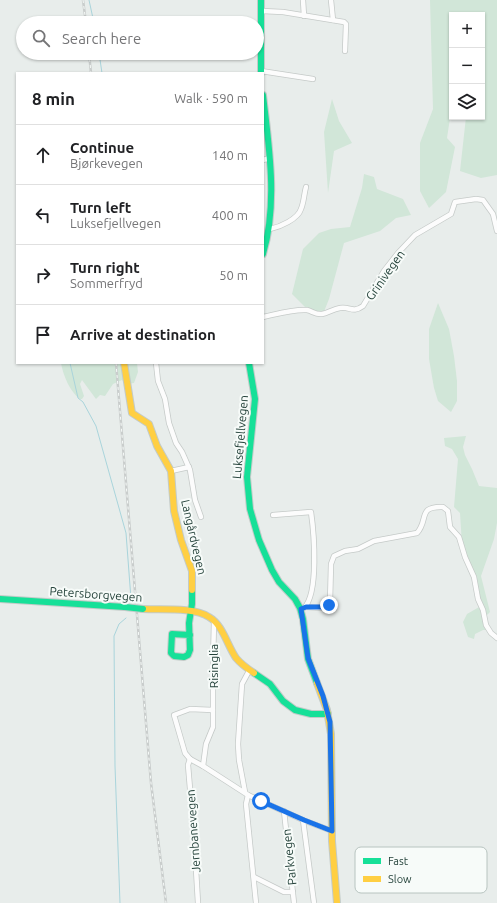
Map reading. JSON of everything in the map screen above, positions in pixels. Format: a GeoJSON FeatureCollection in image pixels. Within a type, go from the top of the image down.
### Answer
{"type":"FeatureCollection","features":[{"type":"Feature","properties":{"kind":"main road"},"geometry":{"type":"LineString","coordinates":[[261,0],[262,16]]}},
{"type":"Feature","properties":{"kind":"main road"},"geometry":{"type":"LineString","coordinates":[[260,60],[261,72]]}},
{"type":"Feature","properties":{"kind":"main road"},"geometry":{"type":"LineString","coordinates":[[264,111],[270,158],[270,229],[264,250]]}},
{"type":"Feature","properties":{"kind":"main road","name":"Langårdvegen"},"geometry":{"type":"LineString","coordinates":[[124,364],[132,413],[149,424],[157,446],[171,471],[174,510],[181,540],[192,571],[192,604],[190,612]]}},
{"type":"Feature","properties":{"kind":"main road","name":"Luksefjellvegen"},"geometry":{"type":"LineString","coordinates":[[249,364],[255,399],[246,474],[247,495],[255,528],[273,572],[281,584],[304,608],[308,658],[323,696],[328,714],[331,737],[332,831],[334,879],[337,903]]}},
{"type":"Feature","properties":{"kind":"main road","name":"Petersborgvegen"},"geometry":{"type":"LineString","coordinates":[[0,599],[190,612],[210,617],[214,622]]}},
{"type":"Feature","properties":{"kind":"main road"},"geometry":{"type":"LineString","coordinates":[[190,612],[190,634],[190,650],[189,655],[184,657],[174,656],[171,653],[170,636],[172,634],[190,634]]}},
{"type":"Feature","properties":{"kind":"main road"},"geometry":{"type":"LineString","coordinates":[[214,622],[237,659],[249,670],[271,685],[285,703],[291,707],[310,714],[320,716],[328,714]]}},
{"type":"Feature","properties":{"kind":"street"},"geometry":{"type":"LineString","coordinates":[[303,0],[304,16]]}},
{"type":"Feature","properties":{"kind":"street"},"geometry":{"type":"LineString","coordinates":[[331,0],[333,20]]}},
{"type":"Feature","properties":{"kind":"street"},"geometry":{"type":"LineString","coordinates":[[262,11],[283,12],[344,22],[346,24],[345,51]]}},
{"type":"Feature","properties":{"kind":"street"},"geometry":{"type":"LineString","coordinates":[[264,72],[313,79]]}},
{"type":"Feature","properties":{"kind":"street"},"geometry":{"type":"LineString","coordinates":[[264,160],[270,158]]}},
{"type":"Feature","properties":{"kind":"street"},"geometry":{"type":"LineString","coordinates":[[270,229],[296,217],[299,213],[306,187]]}},
{"type":"Feature","properties":{"kind":"street","name":"Grinivegen"},"geometry":{"type":"LineString","coordinates":[[264,317],[304,310],[323,314],[340,308],[351,310],[359,309],[363,306],[384,271],[398,253],[415,235],[451,214],[455,202],[476,199],[483,200],[493,214],[497,231]]}},
{"type":"Feature","properties":{"kind":"street","name":"Langårdvegen"},"geometry":{"type":"LineString","coordinates":[[156,364],[158,380],[165,399],[169,423],[176,443],[189,467],[195,500],[201,517]]}},
{"type":"Feature","properties":{"kind":"street"},"geometry":{"type":"LineString","coordinates":[[171,471],[189,467]]}},
{"type":"Feature","properties":{"kind":"street"},"geometry":{"type":"LineString","coordinates":[[272,514],[311,512],[314,558],[312,588],[304,608],[323,608],[329,605],[331,599],[331,564],[334,556],[341,552],[358,548],[374,541],[417,533],[421,528],[426,510],[432,507],[443,507],[448,511],[450,527],[459,537],[465,557],[474,577],[478,599],[483,610],[486,625],[491,633],[497,638]]}},
{"type":"Feature","properties":{"kind":"street","name":"Risinglia"},"geometry":{"type":"LineString","coordinates":[[203,766],[206,744],[213,727],[214,622]]}},
{"type":"Feature","properties":{"kind":"street"},"geometry":{"type":"LineString","coordinates":[[249,670],[242,684],[238,744],[239,760],[246,793],[256,903]]}},
{"type":"Feature","properties":{"kind":"street"},"geometry":{"type":"LineString","coordinates":[[213,710],[190,709],[174,715],[185,753],[190,760],[203,766],[246,793],[304,820],[332,831]]}},
{"type":"Feature","properties":{"kind":"street","name":"Jernbanevegen"},"geometry":{"type":"LineString","coordinates":[[190,760],[188,765],[198,903]]}},
{"type":"Feature","properties":{"kind":"street","name":"Parkvegen"},"geometry":{"type":"LineString","coordinates":[[284,811],[294,903]]}},
{"type":"Feature","properties":{"kind":"street"},"geometry":{"type":"LineString","coordinates":[[304,820],[314,903]]}},
{"type":"Feature","properties":{"kind":"street"},"geometry":{"type":"LineString","coordinates":[[254,877],[284,892],[293,892]]}},
{"type":"Feature","properties":{"kind":"green space"},"geometry":{"type":"Polygon","coordinates":[[[430,0],[497,0],[497,175],[481,178],[460,171],[466,120],[485,120],[485,12],[449,12],[450,120],[447,138],[455,147],[446,192],[429,208],[420,191],[420,143],[433,109],[430,0]]]}},
{"type":"Feature","properties":{"kind":"green space"},"geometry":{"type":"Polygon","coordinates":[[[332,99],[339,121],[352,143],[334,151],[328,193],[324,132],[332,99]]]}},
{"type":"Feature","properties":{"kind":"green space"},"geometry":{"type":"Polygon","coordinates":[[[364,174],[374,177],[377,189],[403,199],[411,215],[396,218],[380,231],[344,243],[329,299],[323,314],[308,310],[292,294],[303,249],[319,233],[331,229],[350,227],[362,188],[364,174]]]}},
{"type":"Feature","properties":{"kind":"green space"},"geometry":{"type":"Polygon","coordinates":[[[438,303],[449,329],[457,381],[457,401],[451,412],[438,401],[429,359],[429,329],[438,303]]]}},
{"type":"Feature","properties":{"kind":"green space"},"geometry":{"type":"Polygon","coordinates":[[[61,364],[137,364],[138,372],[134,383],[127,384],[122,380],[113,384],[105,396],[100,395],[96,399],[82,380],[80,384],[84,396],[80,399],[76,396],[63,373],[61,364]]]}},
{"type":"Feature","properties":{"kind":"green space"},"geometry":{"type":"Polygon","coordinates":[[[466,436],[463,447],[465,455],[479,486],[497,488],[497,523],[494,539],[481,576],[490,612],[485,617],[488,630],[483,630],[475,634],[474,639],[468,637],[463,622],[467,614],[481,606],[462,545],[460,513],[454,507],[458,459],[452,449],[445,446],[444,438],[466,436]]]}},
{"type":"Feature","properties":{"kind":"waterway"},"geometry":{"type":"LineString","coordinates":[[89,0],[92,16]]}},
{"type":"Feature","properties":{"kind":"waterway"},"geometry":{"type":"LineString","coordinates":[[100,60],[102,72]]}},
{"type":"Feature","properties":{"kind":"waterway"},"geometry":{"type":"LineString","coordinates":[[70,364],[78,398],[83,402],[96,426],[126,533],[131,599]]}},
{"type":"Feature","properties":{"kind":"waterway"},"geometry":{"type":"LineString","coordinates":[[120,903],[115,766],[114,636],[119,624],[126,618]]}},
{"type":"Feature","properties":{"kind":"railway"},"geometry":{"type":"LineString","coordinates":[[83,0],[85,16]]}},
{"type":"Feature","properties":{"kind":"railway"},"geometry":{"type":"LineString","coordinates":[[90,60],[91,72]]}},
{"type":"Feature","properties":{"kind":"railway"},"geometry":{"type":"LineString","coordinates":[[116,364],[151,783],[166,903]]}},
{"type":"Feature","properties":{"kind":"traffic: fast"},"geometry":{"type":"LineString","coordinates":[[261,0],[261,16]]}},
{"type":"Feature","properties":{"kind":"traffic: fast"},"geometry":{"type":"LineString","coordinates":[[261,60],[261,72]]}},
{"type":"Feature","properties":{"kind":"traffic: fast"},"geometry":{"type":"LineString","coordinates":[[264,104],[271,175],[270,215],[268,235],[264,250]]}},
{"type":"Feature","properties":{"kind":"traffic: fast"},"geometry":{"type":"LineString","coordinates":[[249,364],[255,399],[247,477],[250,509],[259,540],[272,570],[279,582],[295,599],[300,608],[303,619],[308,659],[317,683]]}},
{"type":"Feature","properties":{"kind":"traffic: fast"},"geometry":{"type":"LineString","coordinates":[[190,635],[172,634],[171,653],[174,656],[184,657],[188,655],[190,650],[189,623],[192,604],[192,590]]}},
{"type":"Feature","properties":{"kind":"traffic: fast"},"geometry":{"type":"LineString","coordinates":[[0,599],[125,607]]}},
{"type":"Feature","properties":{"kind":"traffic: fast"},"geometry":{"type":"LineString","coordinates":[[125,607],[143,609]]}},
{"type":"Feature","properties":{"kind":"traffic: fast"},"geometry":{"type":"LineString","coordinates":[[254,673],[270,684],[283,701],[295,710],[311,714],[328,714]]}},
{"type":"Feature","properties":{"kind":"traffic: slow"},"geometry":{"type":"LineString","coordinates":[[124,364],[132,413],[149,424],[157,446],[171,471],[174,511],[181,540],[192,571],[192,590]]}},
{"type":"Feature","properties":{"kind":"traffic: slow"},"geometry":{"type":"LineString","coordinates":[[143,609],[187,610],[209,617],[218,625],[236,658],[254,673]]}},
{"type":"Feature","properties":{"kind":"traffic: slow"},"geometry":{"type":"LineString","coordinates":[[317,683],[327,710],[331,734],[332,841],[337,903]]}},
{"type":"Feature","properties":{"kind":"route"},"geometry":{"type":"LineString","coordinates":[[261,801],[332,831],[330,722],[323,696],[308,658],[301,609],[306,607],[323,608],[329,605]]}}]}
